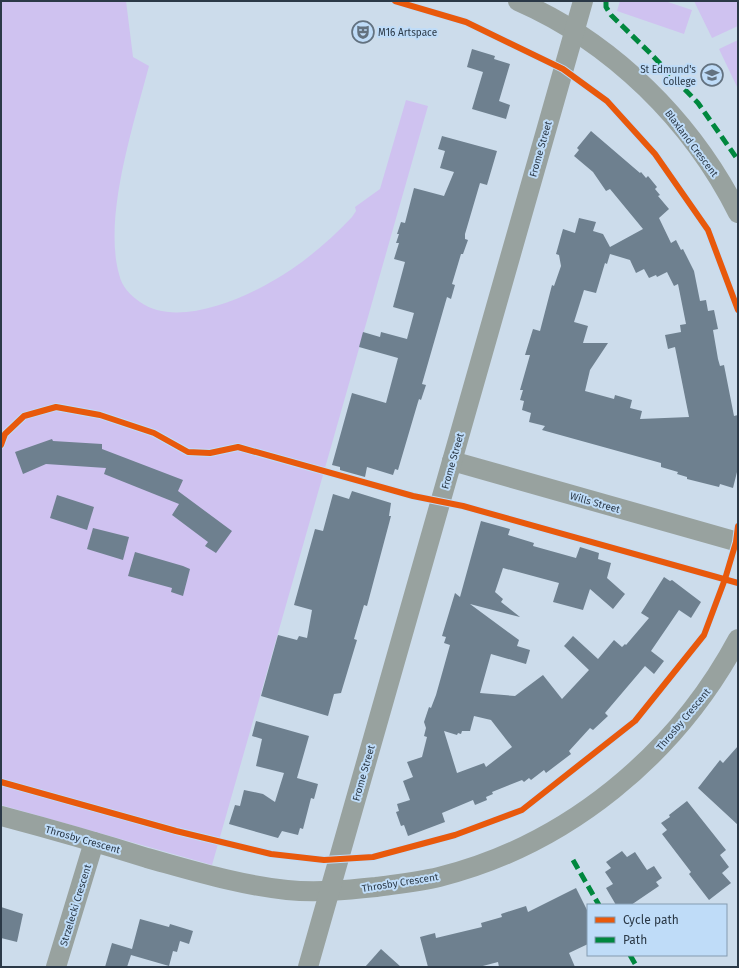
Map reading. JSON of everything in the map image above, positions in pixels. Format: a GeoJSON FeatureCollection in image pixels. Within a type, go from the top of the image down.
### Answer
{"type":"FeatureCollection","features":[{"type":"Feature","properties":{"kind":"street","name":"Blaxland Crescent"},"geometry":{"type":"LineString","coordinates":[[518,1],[542,13],[574,33],[628,71],[667,109],[704,157],[738,213]]}},
{"type":"Feature","properties":{"kind":"street","name":"Frome Street"},"geometry":{"type":"LineString","coordinates":[[308,967],[583,1]]}},
{"type":"Feature","properties":{"kind":"street","name":"Wills Street"},"geometry":{"type":"LineString","coordinates":[[452,461],[738,542]]}},
{"type":"Feature","properties":{"kind":"street","name":"Throsby Crescent"},"geometry":{"type":"LineString","coordinates":[[1,816],[218,878],[286,890],[329,891],[392,885],[438,877],[501,856],[562,825],[614,790],[666,741],[709,687],[738,639]]}},
{"type":"Feature","properties":{"kind":"street","name":"Strzelecki Crescent"},"geometry":{"type":"LineString","coordinates":[[56,967],[94,842]]}},
{"type":"Feature","properties":{"kind":"shaded area"},"geometry":{"type":"Polygon","coordinates":[[[1,1],[126,1],[133,57],[149,66],[122,170],[115,225],[115,251],[120,279],[124,287],[140,302],[157,310],[176,312],[196,311],[218,305],[239,298],[259,288],[300,263],[324,244],[352,217],[356,211],[355,207],[380,189],[406,100],[428,106],[212,865],[1,805],[1,1]]]}},
{"type":"Feature","properties":{"kind":"shaded area"},"geometry":{"type":"Polygon","coordinates":[[[620,1],[665,1],[692,10],[684,34],[617,11],[620,1]]]}},
{"type":"Feature","properties":{"kind":"shaded area"},"geometry":{"type":"Polygon","coordinates":[[[694,1],[738,1],[738,26],[712,38],[694,1]]]}},
{"type":"Feature","properties":{"kind":"shaded area"},"geometry":{"type":"Polygon","coordinates":[[[738,40],[738,89],[719,49],[738,40]]]}},
{"type":"Feature","properties":{"kind":"building"},"geometry":{"type":"Polygon","coordinates":[[[472,49],[495,56],[494,59],[510,64],[499,101],[510,105],[506,119],[472,109],[483,72],[467,67],[472,49]]]}},
{"type":"Feature","properties":{"kind":"building"},"geometry":{"type":"Polygon","coordinates":[[[591,131],[640,173],[641,172],[646,178],[648,176],[657,187],[655,189],[660,195],[658,196],[669,209],[659,218],[671,243],[676,240],[681,250],[683,249],[694,271],[700,301],[706,300],[708,311],[714,310],[718,329],[713,330],[718,359],[720,366],[724,365],[734,416],[738,415],[738,468],[733,488],[720,484],[719,487],[687,479],[687,477],[677,474],[678,472],[661,467],[661,463],[542,430],[545,426],[529,422],[531,413],[522,410],[524,401],[520,400],[523,390],[520,390],[530,355],[525,355],[533,329],[540,331],[552,285],[554,286],[561,266],[559,255],[556,254],[563,229],[575,233],[579,218],[596,222],[593,231],[603,234],[610,247],[643,229],[610,189],[606,191],[593,172],[574,156],[579,150],[577,148],[591,131]],[[610,254],[607,264],[605,263],[596,293],[584,290],[574,322],[588,326],[583,343],[608,343],[590,370],[585,391],[614,399],[615,395],[632,400],[630,408],[642,411],[640,419],[689,417],[675,347],[668,349],[665,335],[681,332],[680,325],[686,324],[678,284],[674,286],[667,272],[657,277],[656,275],[649,278],[644,269],[636,273],[630,260],[610,254]]]}},
{"type":"Feature","properties":{"kind":"building"},"geometry":{"type":"Polygon","coordinates":[[[442,136],[497,151],[487,185],[480,183],[465,234],[465,239],[468,240],[463,254],[461,254],[452,284],[455,285],[451,299],[447,297],[422,384],[426,385],[421,400],[419,399],[418,402],[398,470],[395,469],[393,475],[367,467],[365,477],[340,470],[340,467],[332,465],[352,393],[386,403],[398,358],[359,347],[363,332],[380,337],[381,332],[407,339],[414,313],[393,307],[405,262],[394,259],[399,243],[396,243],[399,234],[397,234],[401,222],[405,223],[414,188],[444,196],[454,172],[440,168],[445,151],[438,149],[442,136]]]}},
{"type":"Feature","properties":{"kind":"building"},"geometry":{"type":"Polygon","coordinates":[[[52,439],[53,441],[102,444],[102,449],[183,480],[178,491],[232,531],[216,553],[205,546],[208,542],[172,515],[179,504],[104,474],[106,468],[46,464],[23,474],[15,452],[52,439]]]}},
{"type":"Feature","properties":{"kind":"building"},"geometry":{"type":"Polygon","coordinates":[[[352,491],[391,503],[389,516],[391,516],[367,606],[364,605],[354,639],[357,640],[341,693],[334,694],[328,716],[261,696],[278,635],[297,640],[299,636],[307,638],[312,610],[294,605],[315,529],[323,531],[333,494],[349,499],[352,491]]]}},
{"type":"Feature","properties":{"kind":"building"},"geometry":{"type":"Polygon","coordinates":[[[57,495],[94,507],[87,530],[50,518],[57,495]]]}},
{"type":"Feature","properties":{"kind":"building"},"geometry":{"type":"Polygon","coordinates":[[[481,521],[510,529],[508,535],[534,543],[533,546],[576,558],[580,547],[599,553],[598,559],[611,563],[607,578],[625,594],[613,609],[590,589],[583,610],[553,602],[559,583],[503,568],[495,592],[503,599],[501,602],[520,617],[470,604],[519,640],[517,646],[530,650],[526,664],[491,654],[480,693],[515,696],[543,675],[562,699],[589,670],[564,646],[573,636],[598,659],[614,640],[622,647],[625,644],[626,645],[649,618],[641,613],[664,577],[670,581],[672,580],[701,602],[691,618],[679,610],[651,651],[664,661],[654,674],[645,666],[605,713],[608,716],[593,730],[590,728],[569,751],[571,754],[546,773],[544,770],[531,780],[529,778],[524,782],[522,780],[492,792],[493,794],[486,797],[487,800],[475,805],[473,800],[442,813],[445,822],[408,836],[404,825],[401,826],[396,812],[399,811],[397,804],[410,800],[403,781],[413,777],[407,762],[422,757],[427,737],[424,736],[426,728],[424,722],[429,707],[431,708],[436,695],[450,645],[444,643],[446,637],[442,636],[455,593],[460,597],[481,521]],[[474,716],[470,731],[462,731],[461,734],[458,733],[457,735],[444,731],[457,773],[484,763],[486,767],[512,747],[491,720],[474,716]]]}},
{"type":"Feature","properties":{"kind":"building"},"geometry":{"type":"Polygon","coordinates":[[[93,528],[129,537],[123,560],[87,549],[93,528]]]}},
{"type":"Feature","properties":{"kind":"building"},"geometry":{"type":"Polygon","coordinates":[[[135,552],[190,569],[183,596],[171,592],[172,588],[128,576],[135,552]]]}},
{"type":"Feature","properties":{"kind":"building"},"geometry":{"type":"Polygon","coordinates":[[[256,721],[309,736],[297,778],[318,784],[314,799],[311,798],[303,829],[300,828],[298,835],[282,831],[278,838],[229,824],[235,805],[240,806],[244,790],[263,794],[275,802],[284,773],[256,766],[262,739],[252,736],[256,721]]]}},
{"type":"Feature","properties":{"kind":"building"},"geometry":{"type":"Polygon","coordinates":[[[738,746],[738,825],[698,788],[720,760],[723,763],[738,746]]]}},
{"type":"Feature","properties":{"kind":"building"},"geometry":{"type":"Polygon","coordinates":[[[687,801],[726,850],[720,855],[729,867],[722,873],[731,883],[709,900],[689,874],[691,872],[662,834],[667,830],[661,823],[670,817],[669,815],[687,801]]]}},
{"type":"Feature","properties":{"kind":"building"},"geometry":{"type":"Polygon","coordinates":[[[622,851],[627,857],[635,852],[647,870],[654,866],[662,878],[656,882],[659,886],[632,904],[615,904],[606,888],[613,884],[605,872],[611,868],[606,862],[622,851]]]}},
{"type":"Feature","properties":{"kind":"building"},"geometry":{"type":"Polygon","coordinates":[[[576,888],[587,910],[587,944],[569,953],[575,967],[499,967],[498,962],[479,967],[428,967],[420,937],[435,933],[436,938],[482,927],[481,923],[502,917],[501,914],[526,906],[528,912],[576,888]]]}},
{"type":"Feature","properties":{"kind":"building"},"geometry":{"type":"Polygon","coordinates":[[[1,907],[23,914],[17,942],[1,938],[1,907]]]}},
{"type":"Feature","properties":{"kind":"building"},"geometry":{"type":"Polygon","coordinates":[[[140,919],[169,927],[170,924],[193,931],[189,944],[180,941],[177,952],[173,951],[169,966],[131,955],[127,967],[105,967],[112,943],[132,949],[140,919]]]}},
{"type":"Feature","properties":{"kind":"building"},"geometry":{"type":"Polygon","coordinates":[[[381,949],[401,967],[365,967],[381,949]]]}},
{"type":"Feature","properties":{"kind":"marked path"},"geometry":{"type":"LineString","coordinates":[[606,1],[606,7],[611,15],[698,103],[738,160]]}},
{"type":"Feature","properties":{"kind":"marked path"},"geometry":{"type":"LineString","coordinates":[[573,860],[598,904]]}},
{"type":"Feature","properties":{"kind":"marked path"},"geometry":{"type":"LineString","coordinates":[[631,956],[637,967]]}},
{"type":"Feature","properties":{"kind":"cycle path"},"geometry":{"type":"LineString","coordinates":[[395,1],[466,22],[563,69],[607,101],[655,154],[708,230],[738,310]]}},
{"type":"Feature","properties":{"kind":"cycle path"},"geometry":{"type":"LineString","coordinates":[[1,445],[5,434],[24,416],[56,407],[100,415],[154,433],[188,452],[210,453],[238,447],[413,496],[463,506],[738,583]]}},
{"type":"Feature","properties":{"kind":"cycle path"},"geometry":{"type":"LineString","coordinates":[[1,782],[176,831],[271,854],[324,860],[373,857],[455,835],[522,810],[635,721],[704,635],[725,579],[736,542],[738,526]]}},
{"type":"Feature","properties":{"kind":"place","name":"M16 Artspace"},"geometry":{"type":"Point","coordinates":[363,32]}},
{"type":"Feature","properties":{"kind":"place","name":"St Edmund's College"},"geometry":{"type":"Point","coordinates":[712,75]}}]}
